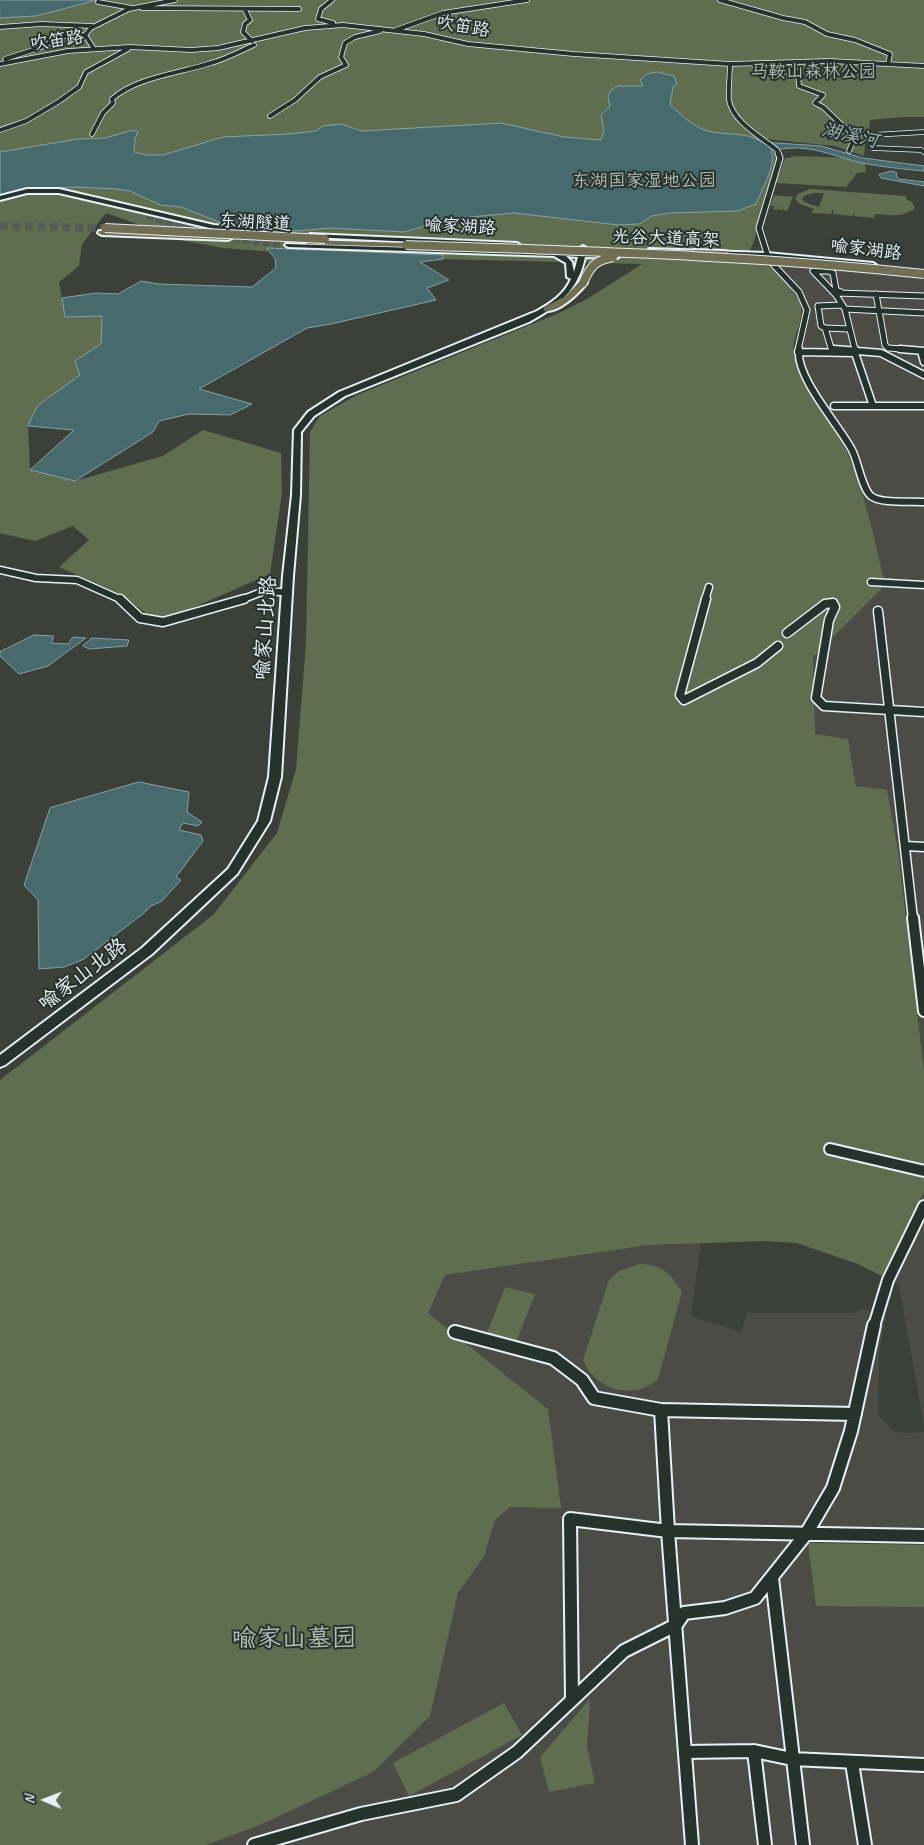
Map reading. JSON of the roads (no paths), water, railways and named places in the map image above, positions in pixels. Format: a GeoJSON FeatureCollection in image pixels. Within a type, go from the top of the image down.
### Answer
{"type":"FeatureCollection","features":[{"type":"Feature","properties":{"kind":"highway","name":"东湖隧道"},"geometry":{"type":"LineString","coordinates":[[104,230],[370,241],[408,244],[382,244],[104,230]]}},
{"type":"Feature","properties":{"kind":"highway","name":"光谷大道高架"},"geometry":{"type":"LineString","coordinates":[[408,244],[817,262],[924,274]]}},
{"type":"Feature","properties":{"kind":"highway","name":"光谷大道高架"},"geometry":{"type":"LineString","coordinates":[[408,244],[817,261],[924,274]]}},
{"type":"Feature","properties":{"kind":"highway"},"geometry":{"type":"LineString","coordinates":[[697,252],[817,261]]}},
{"type":"Feature","properties":{"kind":"highway"},"geometry":{"type":"LineString","coordinates":[[577,279],[599,260],[625,256],[664,255]]}},
{"type":"Feature","properties":{"kind":"main road","name":"喻家湖路"},"geometry":{"type":"LineString","coordinates":[[0,199],[27,191],[59,191],[214,227],[547,255],[579,252],[610,256],[768,257]]}},
{"type":"Feature","properties":{"kind":"main road","name":"喻家湖路"},"geometry":{"type":"LineString","coordinates":[[0,199],[25,193],[56,192],[147,215]]}},
{"type":"Feature","properties":{"kind":"main road","name":"喻家湖路"},"geometry":{"type":"LineString","coordinates":[[288,245],[408,244],[579,252],[697,252],[768,257],[924,274]]}},
{"type":"Feature","properties":{"kind":"main road","name":"喻家山北路"},"geometry":{"type":"LineString","coordinates":[[0,1062],[147,951],[233,871],[264,821],[275,777],[288,576],[296,495],[297,432],[311,414],[342,394],[526,320],[546,309],[566,294],[577,279],[579,252]]}},
{"type":"Feature","properties":{"kind":"main road"},"geometry":{"type":"LineString","coordinates":[[547,255],[561,256],[570,262],[577,279]]}},
{"type":"Feature","properties":{"kind":"main road"},"geometry":{"type":"LineString","coordinates":[[577,279],[589,260],[610,256]]}},
{"type":"Feature","properties":{"kind":"main road","name":"喻家山北路"},"geometry":{"type":"LineString","coordinates":[[0,1054],[141,948],[226,869],[256,820],[268,777],[281,592],[291,495],[292,432],[306,413],[338,393],[525,317],[556,298],[567,285],[577,279]]}},
{"type":"Feature","properties":{"kind":"street"},"geometry":{"type":"LineString","coordinates":[[106,0],[98,2],[132,8]]}},
{"type":"Feature","properties":{"kind":"street"},"geometry":{"type":"LineString","coordinates":[[0,27],[41,24],[92,26],[103,22],[109,16],[132,8],[175,0]]}},
{"type":"Feature","properties":{"kind":"street"},"geometry":{"type":"LineString","coordinates":[[332,0],[321,9],[318,19],[344,25]]}},
{"type":"Feature","properties":{"kind":"street"},"geometry":{"type":"LineString","coordinates":[[395,30],[443,13],[524,0]]}},
{"type":"Feature","properties":{"kind":"street"},"geometry":{"type":"LineString","coordinates":[[720,0],[805,22],[827,34],[855,40],[890,54],[888,64]]}},
{"type":"Feature","properties":{"kind":"street"},"geometry":{"type":"LineString","coordinates":[[142,8],[234,7],[244,8],[245,10],[298,9]]}},
{"type":"Feature","properties":{"kind":"street"},"geometry":{"type":"LineString","coordinates":[[245,10],[250,20],[243,32],[252,41]]}},
{"type":"Feature","properties":{"kind":"street","name":"吹笛路"},"geometry":{"type":"LineString","coordinates":[[0,63],[68,51],[94,49],[130,47],[191,50],[218,48],[305,28],[344,25],[395,30],[472,44],[574,54],[730,65],[830,61],[924,66]]}},
{"type":"Feature","properties":{"kind":"street"},"geometry":{"type":"LineString","coordinates":[[0,63],[13,55],[39,48],[63,36],[85,35],[92,26]]}},
{"type":"Feature","properties":{"kind":"street"},"geometry":{"type":"LineString","coordinates":[[270,116],[295,100],[320,77],[346,65],[341,56],[344,45],[348,41],[386,29]]}},
{"type":"Feature","properties":{"kind":"street"},"geometry":{"type":"LineString","coordinates":[[85,35],[94,49]]}},
{"type":"Feature","properties":{"kind":"street"},"geometry":{"type":"LineString","coordinates":[[92,134],[103,113],[113,103],[114,95],[129,87],[167,74],[213,63],[257,44],[259,39]]}},
{"type":"Feature","properties":{"kind":"street"},"geometry":{"type":"LineString","coordinates":[[0,130],[26,121],[58,102],[79,87],[86,72],[130,47]]}},
{"type":"Feature","properties":{"kind":"street"},"geometry":{"type":"LineString","coordinates":[[777,63],[798,72],[799,86],[823,95],[815,104],[823,107],[844,127],[859,135],[855,136],[849,151]]}},
{"type":"Feature","properties":{"kind":"street"},"geometry":{"type":"LineString","coordinates":[[730,65],[729,100],[732,110],[741,121],[777,150],[780,161],[766,200],[766,211],[759,228],[768,257],[799,292],[804,302],[806,310],[798,352],[807,380],[852,450],[869,495],[877,500],[924,502]]}},
{"type":"Feature","properties":{"kind":"street"},"geometry":{"type":"LineString","coordinates":[[924,132],[873,135],[873,148],[924,152]]}},
{"type":"Feature","properties":{"kind":"street"},"geometry":{"type":"LineString","coordinates":[[855,351],[844,307],[839,294],[836,290],[833,273],[829,271],[813,271],[839,294],[924,296]]}},
{"type":"Feature","properties":{"kind":"street"},"geometry":{"type":"LineString","coordinates":[[876,294],[888,348]]}},
{"type":"Feature","properties":{"kind":"street"},"geometry":{"type":"LineString","coordinates":[[910,296],[913,313]]}},
{"type":"Feature","properties":{"kind":"street"},"geometry":{"type":"LineString","coordinates":[[924,313],[818,306],[821,326],[825,328],[830,348],[881,353],[924,375]]}},
{"type":"Feature","properties":{"kind":"street"},"geometry":{"type":"LineString","coordinates":[[825,328],[849,329]]}},
{"type":"Feature","properties":{"kind":"street"},"geometry":{"type":"LineString","coordinates":[[881,353],[888,348],[923,351],[924,362]]}},
{"type":"Feature","properties":{"kind":"street"},"geometry":{"type":"LineString","coordinates":[[798,352],[855,354],[873,406]]}},
{"type":"Feature","properties":{"kind":"street"},"geometry":{"type":"LineString","coordinates":[[834,406],[924,406]]}},
{"type":"Feature","properties":{"kind":"street"},"geometry":{"type":"LineString","coordinates":[[0,570],[36,578],[77,580],[122,600],[140,618],[163,622],[235,603],[264,592],[281,592]]}},
{"type":"Feature","properties":{"kind":"street"},"geometry":{"type":"LineString","coordinates":[[871,582],[924,585]]}},
{"type":"Feature","properties":{"kind":"street"},"geometry":{"type":"LineString","coordinates":[[709,587],[680,695],[684,700],[757,663],[778,646]]}},
{"type":"Feature","properties":{"kind":"street"},"geometry":{"type":"LineString","coordinates":[[787,633],[828,602],[835,605],[829,620],[816,698],[824,706],[924,712]]}},
{"type":"Feature","properties":{"kind":"street"},"geometry":{"type":"LineString","coordinates":[[878,611],[924,1011]]}},
{"type":"Feature","properties":{"kind":"street"},"geometry":{"type":"LineString","coordinates":[[906,846],[924,847]]}},
{"type":"Feature","properties":{"kind":"street"},"geometry":{"type":"LineString","coordinates":[[830,1150],[924,1171]]}},
{"type":"Feature","properties":{"kind":"street"},"geometry":{"type":"LineString","coordinates":[[254,1845],[280,1842],[361,1814],[456,1795],[518,1752],[624,1650],[676,1626],[684,1613],[726,1608],[755,1598],[806,1534],[833,1488],[855,1414],[877,1313],[888,1280],[924,1206]]}},
{"type":"Feature","properties":{"kind":"street"},"geometry":{"type":"LineString","coordinates":[[455,1332],[553,1358],[582,1380],[594,1398],[661,1410],[855,1414]]}},
{"type":"Feature","properties":{"kind":"street"},"geometry":{"type":"LineString","coordinates":[[661,1410],[668,1531],[692,1845]]}},
{"type":"Feature","properties":{"kind":"street"},"geometry":{"type":"LineString","coordinates":[[572,1700],[570,1519],[668,1531],[924,1536]]}},
{"type":"Feature","properties":{"kind":"street"},"geometry":{"type":"LineString","coordinates":[[772,1578],[803,1845]]}},
{"type":"Feature","properties":{"kind":"street"},"geometry":{"type":"LineString","coordinates":[[685,1752],[754,1751],[792,1759],[924,1765]]}},
{"type":"Feature","properties":{"kind":"street"},"geometry":{"type":"LineString","coordinates":[[754,1751],[765,1845]]}},
{"type":"Feature","properties":{"kind":"street"},"geometry":{"type":"LineString","coordinates":[[852,1762],[865,1845]]}},
{"type":"Feature","properties":{"kind":"water"},"geometry":{"type":"Polygon","coordinates":[[[0,0],[97,0],[36,16],[0,18],[0,0]]]}},
{"type":"Feature","properties":{"kind":"water","name":"东湖国家湿地公园"},"geometry":{"type":"Polygon","coordinates":[[[657,72],[674,76],[677,84],[673,87],[670,105],[697,127],[715,132],[749,136],[762,142],[821,146],[863,158],[924,166],[924,171],[862,163],[807,149],[784,149],[771,151],[772,163],[768,178],[756,204],[738,211],[670,213],[652,216],[639,224],[619,225],[514,213],[449,219],[404,232],[331,228],[297,231],[224,224],[181,207],[160,205],[130,191],[116,189],[42,188],[0,196],[0,152],[78,139],[105,138],[133,130],[138,132],[135,139],[134,152],[147,155],[163,155],[223,137],[289,134],[316,131],[323,126],[341,124],[362,131],[501,123],[564,137],[601,140],[604,131],[601,115],[610,106],[608,96],[611,90],[618,86],[643,86],[640,80],[647,74],[657,72]]]}},
{"type":"Feature","properties":{"kind":"water"},"geometry":{"type":"Polygon","coordinates":[[[892,171],[897,173],[896,176],[899,179],[924,182],[924,186],[881,178],[879,175],[892,171]]]}},
{"type":"Feature","properties":{"kind":"water"},"geometry":{"type":"Polygon","coordinates":[[[267,248],[443,255],[443,259],[420,262],[449,280],[427,288],[436,300],[307,328],[199,389],[252,404],[230,415],[189,414],[159,421],[153,432],[75,481],[30,470],[74,430],[28,426],[37,406],[80,375],[75,361],[101,344],[102,316],[65,317],[62,298],[96,293],[118,294],[141,281],[159,284],[252,287],[276,268],[275,259],[267,248]]]}},
{"type":"Feature","properties":{"kind":"water"},"geometry":{"type":"Polygon","coordinates":[[[34,635],[54,636],[51,643],[68,644],[73,637],[86,638],[48,666],[19,674],[0,656],[0,652],[34,635]]]}},
{"type":"Feature","properties":{"kind":"water"},"geometry":{"type":"Polygon","coordinates":[[[92,638],[129,640],[127,646],[89,649],[83,646],[92,638]]]}},
{"type":"Feature","properties":{"kind":"water"},"geometry":{"type":"Polygon","coordinates":[[[139,782],[189,792],[187,812],[202,822],[198,826],[183,823],[179,830],[201,835],[203,841],[176,877],[181,880],[162,901],[151,906],[84,959],[64,967],[39,969],[38,900],[24,885],[50,808],[139,782]]]}},
{"type":"Feature","properties":{"kind":"tunnel"},"geometry":{"type":"LineString","coordinates":[[147,215],[210,237],[288,245]]}},
{"type":"Feature","properties":{"kind":"tunnel"},"geometry":{"type":"LineString","coordinates":[[0,226],[105,228]]}},
{"type":"Feature","properties":{"kind":"park label","name":"马鞍山森林公园"},"geometry":{"type":"Point","coordinates":[813,72]}},
{"type":"Feature","properties":{"kind":"park label","name":"喻家山墓园"},"geometry":{"type":"Point","coordinates":[294,1639]}},
{"type":"Feature","properties":{"kind":"water label","name":"湖溪河"},"geometry":{"type":"Point","coordinates":[850,136]}}]}
